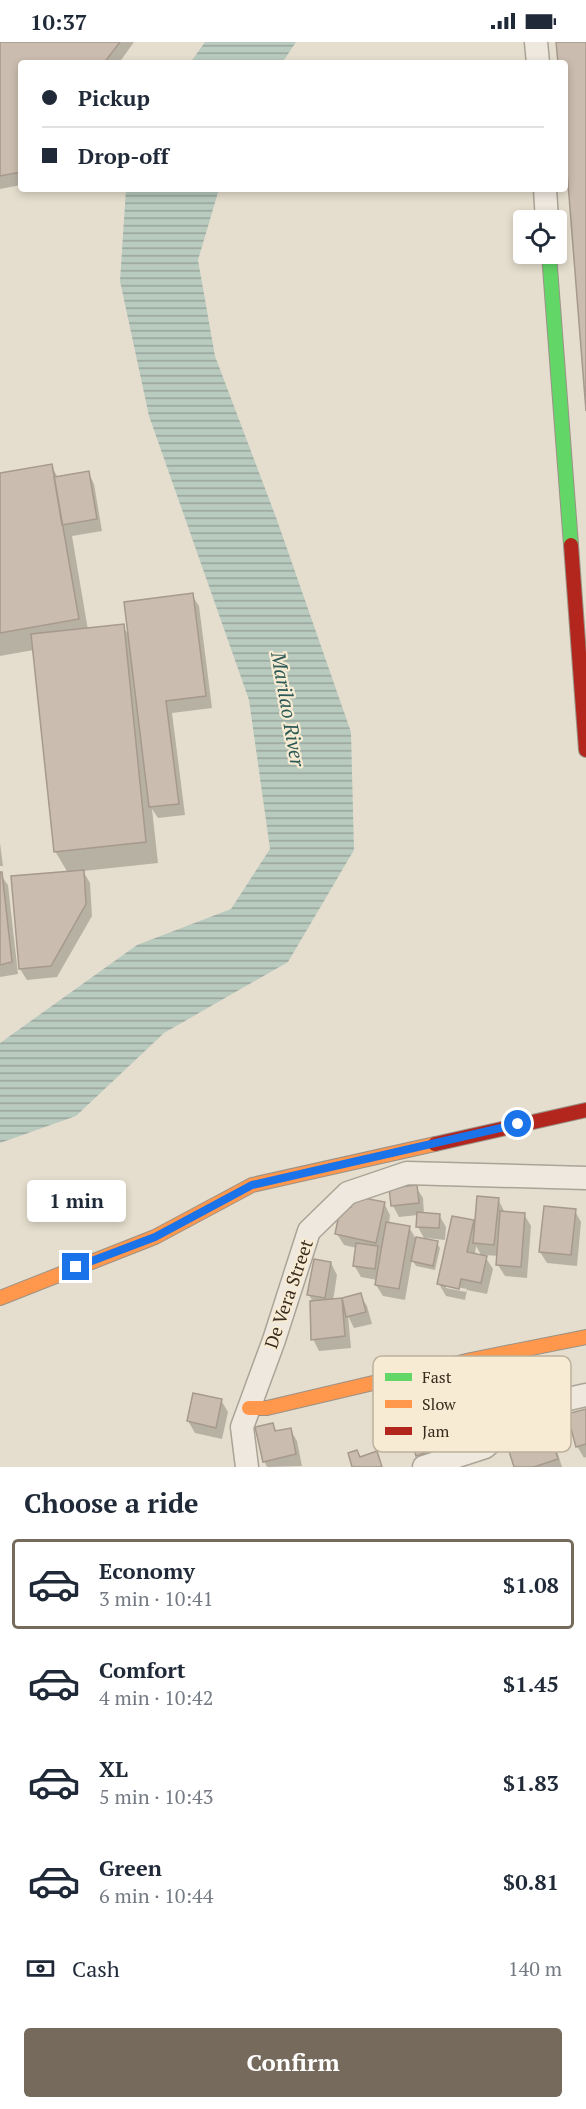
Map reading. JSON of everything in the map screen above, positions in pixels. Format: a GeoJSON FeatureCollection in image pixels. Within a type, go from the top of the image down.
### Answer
{"type":"FeatureCollection","features":[{"type":"Feature","properties":{"kind":"street"},"geometry":{"type":"LineString","coordinates":[[536,42],[538,60]]}},
{"type":"Feature","properties":{"kind":"street"},"geometry":{"type":"LineString","coordinates":[[545,192],[546,210]]}},
{"type":"Feature","properties":{"kind":"street"},"geometry":{"type":"LineString","coordinates":[[550,264],[586,750]]}},
{"type":"Feature","properties":{"kind":"street"},"geometry":{"type":"LineString","coordinates":[[0,1298],[155,1237],[252,1185],[586,1110]]}},
{"type":"Feature","properties":{"kind":"street","name":"De Vera Street"},"geometry":{"type":"LineString","coordinates":[[247,1467],[242,1427],[309,1231],[348,1193],[407,1173],[586,1178]]}},
{"type":"Feature","properties":{"kind":"street"},"geometry":{"type":"LineString","coordinates":[[491,1356],[586,1337]]}},
{"type":"Feature","properties":{"kind":"street"},"geometry":{"type":"LineString","coordinates":[[249,1408],[267,1408],[373,1383]]}},
{"type":"Feature","properties":{"kind":"street"},"geometry":{"type":"LineString","coordinates":[[571,1398],[586,1395]]}},
{"type":"Feature","properties":{"kind":"street"},"geometry":{"type":"LineString","coordinates":[[424,1467],[470,1452]]}},
{"type":"Feature","properties":{"kind":"water"},"geometry":{"type":"Polygon","coordinates":[[[205,42],[296,42],[284,60],[192,60],[205,42]]]}},
{"type":"Feature","properties":{"kind":"water","name":"Marilao River"},"geometry":{"type":"Polygon","coordinates":[[[126,192],[218,192],[198,260],[215,356],[277,520],[351,732],[354,850],[288,962],[164,1033],[76,1116],[0,1143],[0,1043],[137,945],[231,909],[270,849],[249,700],[149,416],[120,281],[126,192]]]}},
{"type":"Feature","properties":{"kind":"building"},"geometry":{"type":"Polygon","coordinates":[[[0,42],[120,42],[106,60],[18,60],[18,173],[0,176],[0,42]]]}},
{"type":"Feature","properties":{"kind":"building"},"geometry":{"type":"Polygon","coordinates":[[[556,42],[586,42],[586,411],[568,183],[568,60],[558,60],[556,42]]]}},
{"type":"Feature","properties":{"kind":"building"},"geometry":{"type":"Polygon","coordinates":[[[52,464],[79,619],[0,633],[0,473],[52,464]]]}},
{"type":"Feature","properties":{"kind":"building"},"geometry":{"type":"Polygon","coordinates":[[[89,471],[97,519],[62,525],[54,477],[89,471]]]}},
{"type":"Feature","properties":{"kind":"building"},"geometry":{"type":"Polygon","coordinates":[[[193,593],[206,696],[166,701],[179,804],[149,807],[124,602],[193,593]]]}},
{"type":"Feature","properties":{"kind":"building"},"geometry":{"type":"Polygon","coordinates":[[[124,624],[146,842],[54,852],[31,634],[124,624]]]}},
{"type":"Feature","properties":{"kind":"building"},"geometry":{"type":"Polygon","coordinates":[[[84,870],[86,904],[51,966],[19,969],[11,876],[84,870]]]}},
{"type":"Feature","properties":{"kind":"building"},"geometry":{"type":"Polygon","coordinates":[[[0,872],[2,872],[12,962],[0,965],[0,872]]]}},
{"type":"Feature","properties":{"kind":"building"},"geometry":{"type":"Polygon","coordinates":[[[417,1185],[419,1203],[391,1206],[389,1188],[417,1185]]]}},
{"type":"Feature","properties":{"kind":"building"},"geometry":{"type":"Polygon","coordinates":[[[353,1196],[385,1202],[376,1243],[335,1234],[341,1205],[351,1207],[353,1196]]]}},
{"type":"Feature","properties":{"kind":"building"},"geometry":{"type":"Polygon","coordinates":[[[477,1196],[499,1198],[494,1245],[473,1243],[477,1196]]]}},
{"type":"Feature","properties":{"kind":"building"},"geometry":{"type":"Polygon","coordinates":[[[544,1206],[576,1209],[571,1255],[539,1252],[544,1206]]]}},
{"type":"Feature","properties":{"kind":"building"},"geometry":{"type":"Polygon","coordinates":[[[500,1211],[525,1213],[521,1267],[496,1265],[500,1211]]]}},
{"type":"Feature","properties":{"kind":"building"},"geometry":{"type":"Polygon","coordinates":[[[417,1212],[440,1214],[439,1228],[416,1227],[417,1212]]]}},
{"type":"Feature","properties":{"kind":"building"},"geometry":{"type":"Polygon","coordinates":[[[452,1216],[474,1220],[467,1252],[487,1256],[481,1283],[461,1279],[459,1289],[437,1284],[452,1216]]]}},
{"type":"Feature","properties":{"kind":"building"},"geometry":{"type":"Polygon","coordinates":[[[386,1222],[410,1226],[399,1289],[375,1285],[386,1222]]]}},
{"type":"Feature","properties":{"kind":"building"},"geometry":{"type":"Polygon","coordinates":[[[416,1237],[438,1241],[433,1266],[411,1261],[416,1237]]]}},
{"type":"Feature","properties":{"kind":"building"},"geometry":{"type":"Polygon","coordinates":[[[356,1243],[378,1246],[375,1269],[353,1266],[356,1243]]]}},
{"type":"Feature","properties":{"kind":"building"},"geometry":{"type":"Polygon","coordinates":[[[314,1259],[331,1262],[325,1298],[307,1295],[314,1259]]]}},
{"type":"Feature","properties":{"kind":"building"},"geometry":{"type":"Polygon","coordinates":[[[361,1293],[366,1312],[346,1317],[342,1298],[361,1293]]]}},
{"type":"Feature","properties":{"kind":"building"},"geometry":{"type":"Polygon","coordinates":[[[342,1298],[345,1336],[311,1340],[310,1301],[342,1298]]]}},
{"type":"Feature","properties":{"kind":"building"},"geometry":{"type":"Polygon","coordinates":[[[193,1393],[222,1399],[216,1428],[187,1421],[193,1393]]]}},
{"type":"Feature","properties":{"kind":"building"},"geometry":{"type":"Polygon","coordinates":[[[586,1409],[586,1444],[576,1447],[571,1429],[571,1413],[586,1409]]]}},
{"type":"Feature","properties":{"kind":"building"},"geometry":{"type":"Polygon","coordinates":[[[273,1423],[275,1431],[291,1428],[296,1454],[263,1462],[255,1427],[273,1423]]]}},
{"type":"Feature","properties":{"kind":"building"},"geometry":{"type":"Polygon","coordinates":[[[357,1450],[360,1457],[377,1452],[382,1467],[352,1467],[348,1453],[357,1450]]]}},
{"type":"Feature","properties":{"kind":"building"},"geometry":{"type":"Polygon","coordinates":[[[415,1452],[428,1452],[416,1456],[415,1452]]]}},
{"type":"Feature","properties":{"kind":"building"},"geometry":{"type":"Polygon","coordinates":[[[509,1452],[556,1452],[558,1459],[534,1467],[514,1467],[509,1452]]]}},
{"type":"Feature","properties":{"kind":"traffic: fast"},"geometry":{"type":"LineString","coordinates":[[550,264],[571,545]]}},
{"type":"Feature","properties":{"kind":"traffic: slow"},"geometry":{"type":"LineString","coordinates":[[0,1298],[155,1237],[252,1185],[435,1144]]}},
{"type":"Feature","properties":{"kind":"traffic: slow"},"geometry":{"type":"LineString","coordinates":[[491,1356],[586,1337]]}},
{"type":"Feature","properties":{"kind":"traffic: slow"},"geometry":{"type":"LineString","coordinates":[[249,1408],[267,1408],[373,1383]]}},
{"type":"Feature","properties":{"kind":"traffic: jam"},"geometry":{"type":"LineString","coordinates":[[571,545],[586,750]]}},
{"type":"Feature","properties":{"kind":"traffic: jam"},"geometry":{"type":"LineString","coordinates":[[435,1144],[586,1110]]}},
{"type":"Feature","properties":{"kind":"route"},"geometry":{"type":"LineString","coordinates":[[76,1267],[155,1237],[252,1185],[518,1124]]}}]}
